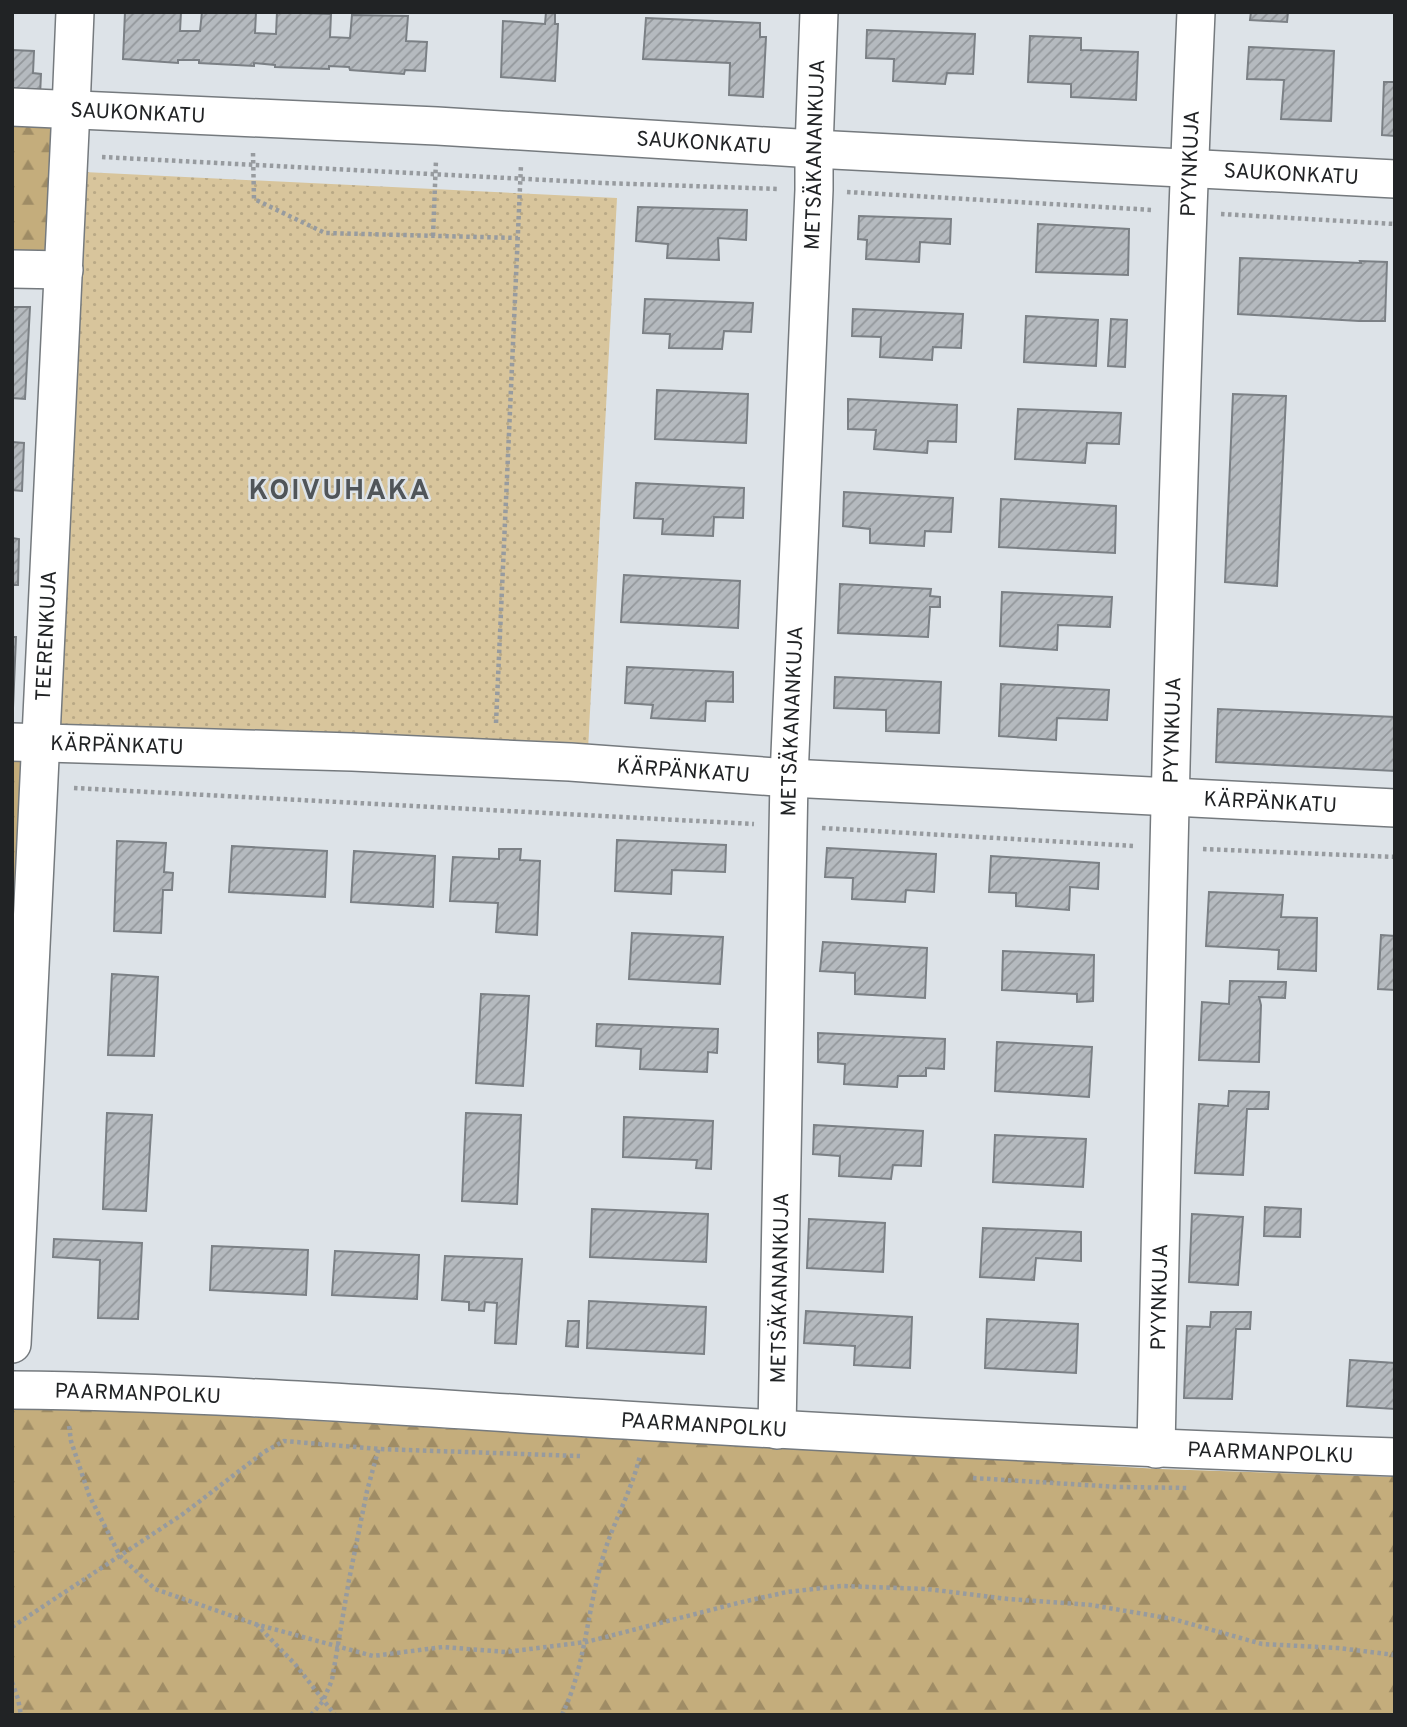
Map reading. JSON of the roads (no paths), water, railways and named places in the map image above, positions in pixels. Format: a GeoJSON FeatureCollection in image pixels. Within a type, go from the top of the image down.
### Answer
{"type":"FeatureCollection","features":[{"type":"Feature","properties":{"kind":"street","name":"TEERENKUJA"},"geometry":{"type":"LineString","coordinates":[[12,1343],[23,899],[39,786],[27,742],[64,270],[75,12]]}},
{"type":"Feature","properties":{"kind":"street","name":"METSÄKANANKUJA"},"geometry":{"type":"LineString","coordinates":[[777,1430],[789,778],[819,12]]}},
{"type":"Feature","properties":{"kind":"street","name":"PYYNKUJA"},"geometry":{"type":"LineString","coordinates":[[1156,1449],[1170,797],[1187,212],[1196,12]]}},
{"type":"Feature","properties":{"kind":"street","name":"SAUKONKATU"},"geometry":{"type":"LineString","coordinates":[[12,107],[437,126],[814,149],[1395,179]]}},
{"type":"Feature","properties":{"kind":"street"},"geometry":{"type":"LineString","coordinates":[[12,269],[64,270]]}},
{"type":"Feature","properties":{"kind":"street","name":"KÄRPÄNKATU"},"geometry":{"type":"LineString","coordinates":[[27,742],[570,762],[789,778],[1395,808]]}},
{"type":"Feature","properties":{"kind":"street","name":"PAARMANPOLKU"},"geometry":{"type":"LineString","coordinates":[[12,1390],[194,1394],[777,1430],[1156,1449],[1395,1457]]}},
{"type":"Feature","properties":{"kind":"district","name":"KOIVUHAKA"},"geometry":{"type":"Point","coordinates":[340,489]}}]}
